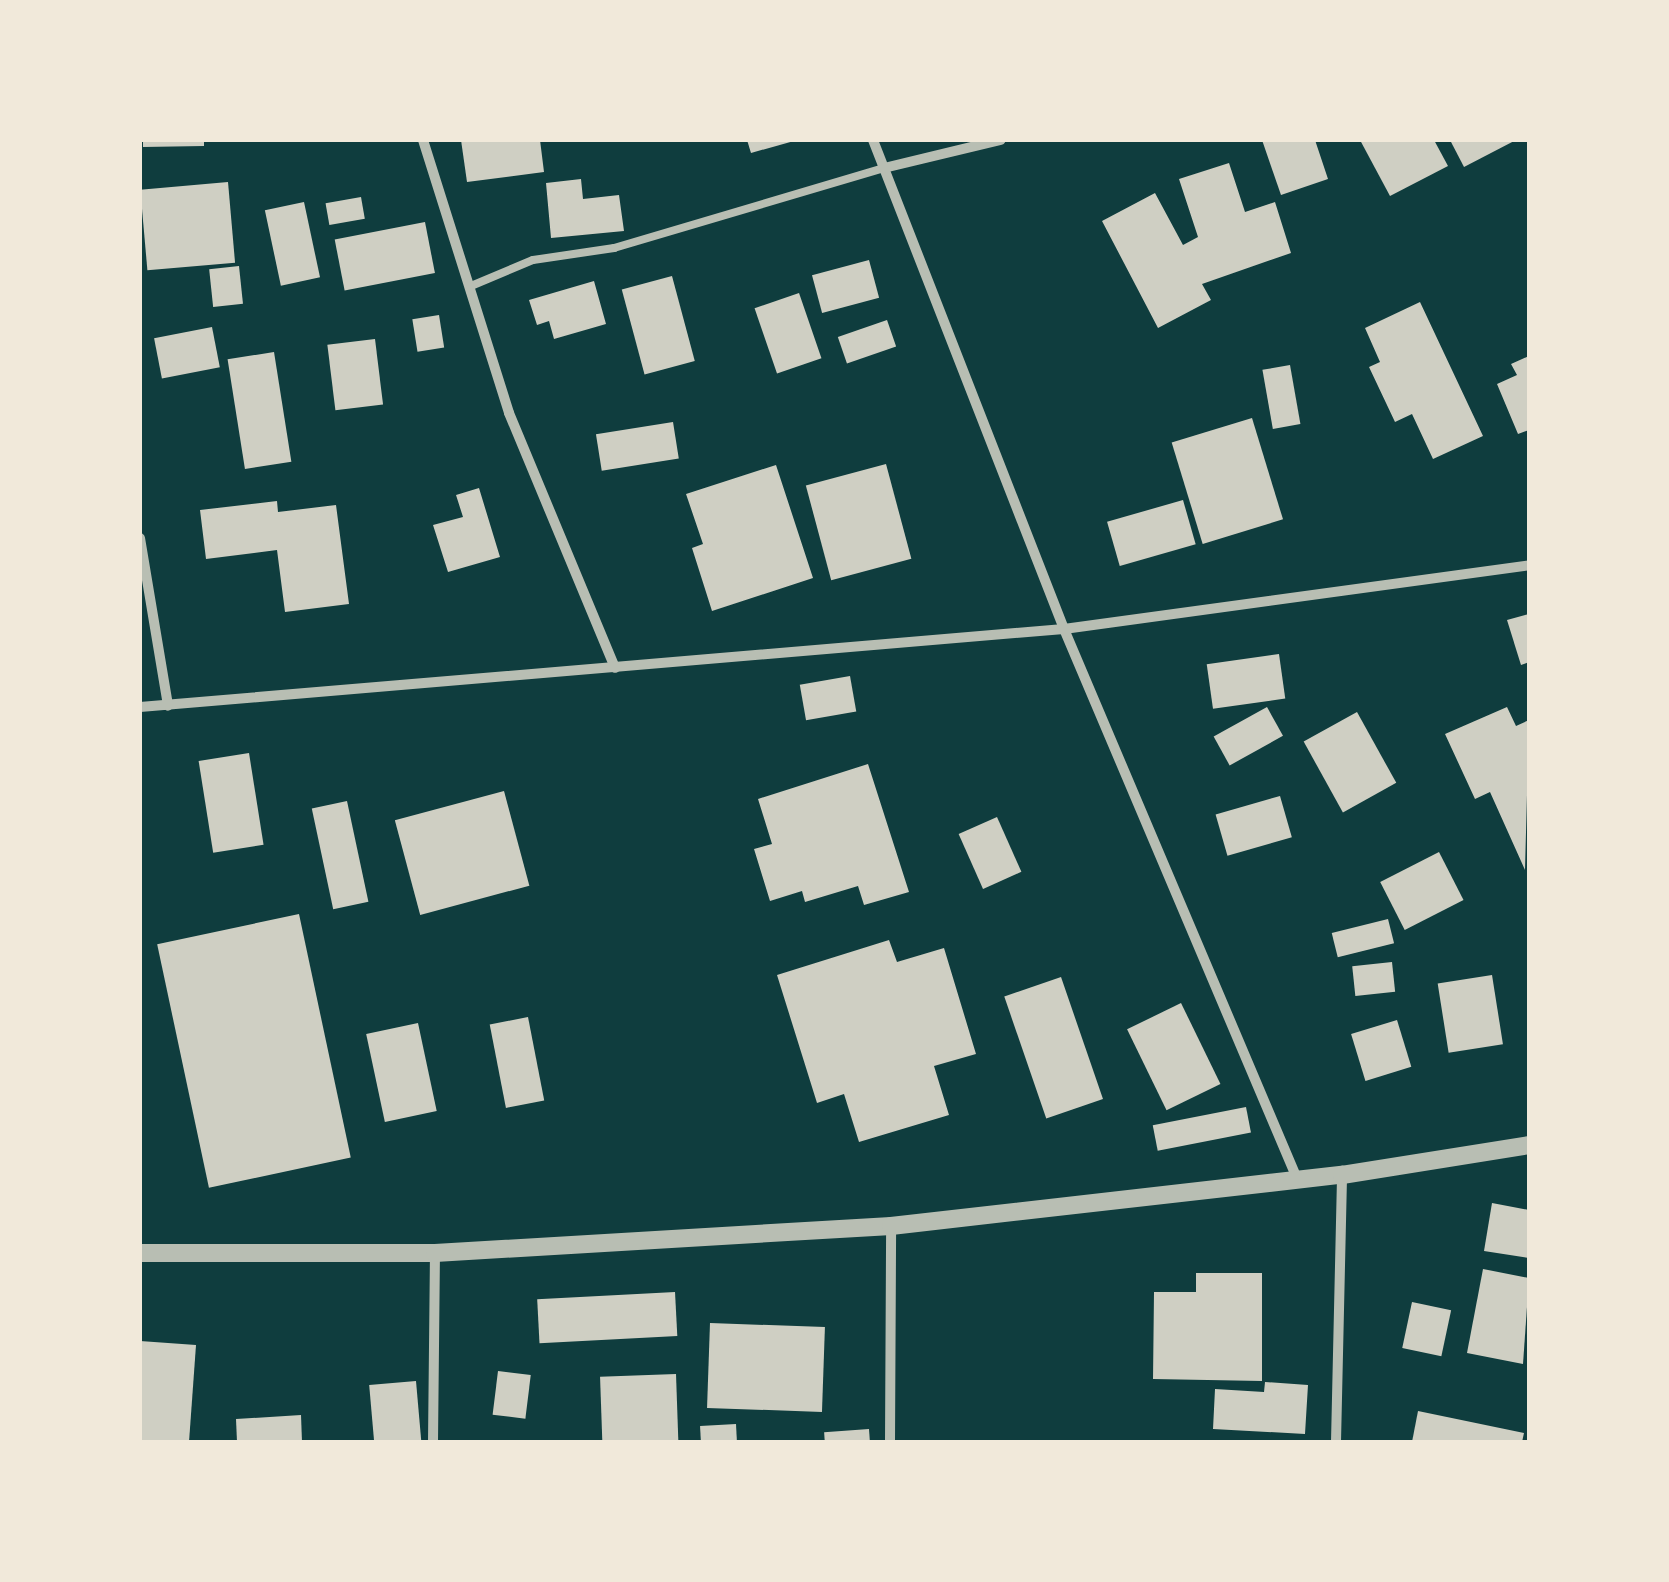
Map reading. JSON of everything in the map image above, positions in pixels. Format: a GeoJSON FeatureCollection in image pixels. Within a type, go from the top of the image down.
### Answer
{"type":"FeatureCollection","features":[{"type":"Feature","properties":{"kind":"street"},"geometry":{"type":"LineString","coordinates":[[423,140],[509,413],[615,668]]}},
{"type":"Feature","properties":{"kind":"street"},"geometry":{"type":"LineString","coordinates":[[873,140],[1064,629],[1296,1176]]}},
{"type":"Feature","properties":{"kind":"street"},"geometry":{"type":"LineString","coordinates":[[884,168],[1002,140]]}},
{"type":"Feature","properties":{"kind":"street"},"geometry":{"type":"LineString","coordinates":[[140,538],[168,706]]}},
{"type":"Feature","properties":{"kind":"street"},"geometry":{"type":"LineString","coordinates":[[140,708],[1064,629],[1529,565]]}},
{"type":"Feature","properties":{"kind":"street"},"geometry":{"type":"LineString","coordinates":[[140,1252],[435,1253],[892,1226],[1296,1176],[1342,1176],[1529,1145]]}},
{"type":"Feature","properties":{"kind":"street"},"geometry":{"type":"LineString","coordinates":[[1336,1442],[1342,1176]]}},
{"type":"Feature","properties":{"kind":"street"},"geometry":{"type":"LineString","coordinates":[[890,1442],[892,1226]]}},
{"type":"Feature","properties":{"kind":"street"},"geometry":{"type":"LineString","coordinates":[[432,1442],[435,1253]]}},
{"type":"Feature","properties":{"kind":"lane"},"geometry":{"type":"LineString","coordinates":[[471,286],[533,260],[614,248],[884,168]]}},
{"type":"Feature","properties":{"kind":"building"},"geometry":{"type":"Polygon","coordinates":[[[143,140],[204,140],[204,146],[143,147],[143,140]]]}},
{"type":"Feature","properties":{"kind":"building"},"geometry":{"type":"Polygon","coordinates":[[[461,140],[540,140],[544,172],[467,182],[461,140]]]}},
{"type":"Feature","properties":{"kind":"building"},"geometry":{"type":"Polygon","coordinates":[[[747,140],[794,140],[794,141],[751,153],[747,140]]]}},
{"type":"Feature","properties":{"kind":"building"},"geometry":{"type":"Polygon","coordinates":[[[1262,140],[1315,140],[1328,179],[1281,195],[1262,140]]]}},
{"type":"Feature","properties":{"kind":"building"},"geometry":{"type":"Polygon","coordinates":[[[1360,140],[1434,140],[1448,166],[1390,196],[1360,140]]]}},
{"type":"Feature","properties":{"kind":"building"},"geometry":{"type":"Polygon","coordinates":[[[1450,140],[1516,140],[1464,167],[1450,140]]]}},
{"type":"Feature","properties":{"kind":"building"},"geometry":{"type":"Polygon","coordinates":[[[1229,163],[1245,212],[1275,202],[1291,253],[1202,284],[1211,300],[1158,328],[1102,221],[1155,193],[1183,245],[1198,237],[1179,179],[1229,163]]]}},
{"type":"Feature","properties":{"kind":"building"},"geometry":{"type":"Polygon","coordinates":[[[581,179],[583,199],[619,195],[624,231],[551,238],[546,183],[581,179]]]}},
{"type":"Feature","properties":{"kind":"building"},"geometry":{"type":"Polygon","coordinates":[[[228,182],[235,263],[147,270],[140,190],[228,182]]]}},
{"type":"Feature","properties":{"kind":"building"},"geometry":{"type":"Polygon","coordinates":[[[361,197],[365,219],[329,225],[326,203],[361,197]]]}},
{"type":"Feature","properties":{"kind":"building"},"geometry":{"type":"Polygon","coordinates":[[[304,202],[320,277],[281,286],[265,210],[304,202]]]}},
{"type":"Feature","properties":{"kind":"building"},"geometry":{"type":"Polygon","coordinates":[[[425,222],[435,273],[345,291],[335,240],[425,222]]]}},
{"type":"Feature","properties":{"kind":"building"},"geometry":{"type":"Polygon","coordinates":[[[869,260],[879,298],[822,313],[812,275],[869,260]]]}},
{"type":"Feature","properties":{"kind":"building"},"geometry":{"type":"Polygon","coordinates":[[[239,266],[243,304],[213,307],[209,269],[239,266]]]}},
{"type":"Feature","properties":{"kind":"building"},"geometry":{"type":"Polygon","coordinates":[[[672,276],[695,361],[645,374],[622,289],[672,276]]]}},
{"type":"Feature","properties":{"kind":"building"},"geometry":{"type":"Polygon","coordinates":[[[594,281],[606,324],[554,339],[549,321],[537,325],[529,300],[594,281]]]}},
{"type":"Feature","properties":{"kind":"building"},"geometry":{"type":"Polygon","coordinates":[[[799,293],[821,358],[777,374],[755,308],[799,293]]]}},
{"type":"Feature","properties":{"kind":"building"},"geometry":{"type":"Polygon","coordinates":[[[1420,302],[1483,436],[1433,459],[1412,414],[1395,422],[1369,367],[1380,362],[1365,328],[1420,302]]]}},
{"type":"Feature","properties":{"kind":"building"},"geometry":{"type":"Polygon","coordinates":[[[439,315],[444,348],[417,352],[412,319],[439,315]]]}},
{"type":"Feature","properties":{"kind":"building"},"geometry":{"type":"Polygon","coordinates":[[[887,320],[896,346],[847,363],[838,337],[887,320]]]}},
{"type":"Feature","properties":{"kind":"building"},"geometry":{"type":"Polygon","coordinates":[[[212,327],[220,367],[162,379],[154,338],[212,327]]]}},
{"type":"Feature","properties":{"kind":"building"},"geometry":{"type":"Polygon","coordinates":[[[375,339],[383,405],[335,410],[327,345],[375,339]]]}},
{"type":"Feature","properties":{"kind":"building"},"geometry":{"type":"Polygon","coordinates":[[[274,352],[291,462],[245,469],[228,359],[274,352]]]}},
{"type":"Feature","properties":{"kind":"building"},"geometry":{"type":"Polygon","coordinates":[[[1529,356],[1529,430],[1518,434],[1497,384],[1517,375],[1511,364],[1529,356]]]}},
{"type":"Feature","properties":{"kind":"building"},"geometry":{"type":"Polygon","coordinates":[[[1290,365],[1300,424],[1273,429],[1262,370],[1290,365]]]}},
{"type":"Feature","properties":{"kind":"building"},"geometry":{"type":"Polygon","coordinates":[[[1252,418],[1283,519],[1203,544],[1172,443],[1252,418]]]}},
{"type":"Feature","properties":{"kind":"building"},"geometry":{"type":"Polygon","coordinates":[[[673,422],[679,459],[602,471],[596,434],[673,422]]]}},
{"type":"Feature","properties":{"kind":"building"},"geometry":{"type":"Polygon","coordinates":[[[886,464],[911,559],[831,580],[806,485],[886,464]]]}},
{"type":"Feature","properties":{"kind":"building"},"geometry":{"type":"Polygon","coordinates":[[[776,465],[813,578],[712,611],[692,548],[703,544],[686,494],[776,465]]]}},
{"type":"Feature","properties":{"kind":"building"},"geometry":{"type":"Polygon","coordinates":[[[479,488],[500,557],[448,572],[433,525],[463,517],[456,495],[479,488]]]}},
{"type":"Feature","properties":{"kind":"building"},"geometry":{"type":"Polygon","coordinates":[[[1183,500],[1196,544],[1120,566],[1107,522],[1183,500]]]}},
{"type":"Feature","properties":{"kind":"building"},"geometry":{"type":"Polygon","coordinates":[[[277,501],[278,512],[336,505],[349,604],[285,612],[277,550],[206,559],[200,510],[277,501]]]}},
{"type":"Feature","properties":{"kind":"building"},"geometry":{"type":"Polygon","coordinates":[[[1529,614],[1529,662],[1521,665],[1507,620],[1529,614]]]}},
{"type":"Feature","properties":{"kind":"building"},"geometry":{"type":"Polygon","coordinates":[[[1279,654],[1285,699],[1213,709],[1207,664],[1279,654]]]}},
{"type":"Feature","properties":{"kind":"building"},"geometry":{"type":"Polygon","coordinates":[[[850,676],[856,711],[806,720],[800,685],[850,676]]]}},
{"type":"Feature","properties":{"kind":"building"},"geometry":{"type":"Polygon","coordinates":[[[1267,707],[1283,736],[1230,765],[1214,737],[1267,707]]]}},
{"type":"Feature","properties":{"kind":"building"},"geometry":{"type":"Polygon","coordinates":[[[1507,707],[1516,726],[1529,720],[1525,870],[1490,792],[1475,799],[1445,734],[1507,707]]]}},
{"type":"Feature","properties":{"kind":"building"},"geometry":{"type":"Polygon","coordinates":[[[1357,712],[1396,783],[1343,812],[1304,742],[1357,712]]]}},
{"type":"Feature","properties":{"kind":"building"},"geometry":{"type":"Polygon","coordinates":[[[249,753],[264,845],[213,853],[199,761],[249,753]]]}},
{"type":"Feature","properties":{"kind":"building"},"geometry":{"type":"Polygon","coordinates":[[[868,764],[909,892],[864,905],[858,886],[805,902],[802,891],[770,901],[754,849],[772,844],[758,799],[868,764]]]}},
{"type":"Feature","properties":{"kind":"building"},"geometry":{"type":"Polygon","coordinates":[[[504,791],[529,886],[420,915],[395,820],[504,791]]]}},
{"type":"Feature","properties":{"kind":"building"},"geometry":{"type":"Polygon","coordinates":[[[1280,796],[1292,837],[1227,856],[1216,814],[1280,796]]]}},
{"type":"Feature","properties":{"kind":"building"},"geometry":{"type":"Polygon","coordinates":[[[347,801],[368,902],[333,909],[312,808],[347,801]]]}},
{"type":"Feature","properties":{"kind":"building"},"geometry":{"type":"Polygon","coordinates":[[[997,817],[1021,872],[983,889],[959,834],[997,817]]]}},
{"type":"Feature","properties":{"kind":"building"},"geometry":{"type":"Polygon","coordinates":[[[1439,852],[1464,900],[1405,930],[1380,882],[1439,852]]]}},
{"type":"Feature","properties":{"kind":"building"},"geometry":{"type":"Polygon","coordinates":[[[299,914],[351,1158],[209,1188],[157,944],[299,914]]]}},
{"type":"Feature","properties":{"kind":"building"},"geometry":{"type":"Polygon","coordinates":[[[1388,919],[1394,943],[1338,957],[1332,933],[1388,919]]]}},
{"type":"Feature","properties":{"kind":"building"},"geometry":{"type":"Polygon","coordinates":[[[889,940],[897,962],[944,948],[976,1054],[934,1066],[949,1115],[859,1142],[844,1094],[817,1103],[777,975],[889,940]]]}},
{"type":"Feature","properties":{"kind":"building"},"geometry":{"type":"Polygon","coordinates":[[[1392,962],[1395,992],[1355,996],[1352,966],[1392,962]]]}},
{"type":"Feature","properties":{"kind":"building"},"geometry":{"type":"Polygon","coordinates":[[[1492,975],[1503,1044],[1449,1053],[1438,984],[1492,975]]]}},
{"type":"Feature","properties":{"kind":"building"},"geometry":{"type":"Polygon","coordinates":[[[1061,977],[1103,1099],[1046,1119],[1004,997],[1061,977]]]}},
{"type":"Feature","properties":{"kind":"building"},"geometry":{"type":"Polygon","coordinates":[[[1181,1003],[1220,1084],[1167,1110],[1127,1029],[1181,1003]]]}},
{"type":"Feature","properties":{"kind":"building"},"geometry":{"type":"Polygon","coordinates":[[[528,1017],[544,1100],[506,1108],[490,1024],[528,1017]]]}},
{"type":"Feature","properties":{"kind":"building"},"geometry":{"type":"Polygon","coordinates":[[[1397,1020],[1411,1067],[1365,1081],[1351,1034],[1397,1020]]]}},
{"type":"Feature","properties":{"kind":"building"},"geometry":{"type":"Polygon","coordinates":[[[418,1023],[437,1111],[385,1122],[366,1034],[418,1023]]]}},
{"type":"Feature","properties":{"kind":"building"},"geometry":{"type":"Polygon","coordinates":[[[1246,1107],[1251,1133],[1158,1151],[1153,1125],[1246,1107]]]}},
{"type":"Feature","properties":{"kind":"building"},"geometry":{"type":"Polygon","coordinates":[[[1492,1203],[1529,1210],[1529,1258],[1484,1251],[1492,1203]]]}},
{"type":"Feature","properties":{"kind":"building"},"geometry":{"type":"Polygon","coordinates":[[[1483,1269],[1529,1278],[1523,1364],[1467,1353],[1483,1269]]]}},
{"type":"Feature","properties":{"kind":"building"},"geometry":{"type":"Polygon","coordinates":[[[1196,1273],[1262,1273],[1262,1381],[1153,1379],[1154,1292],[1196,1292],[1196,1273]]]}},
{"type":"Feature","properties":{"kind":"building"},"geometry":{"type":"Polygon","coordinates":[[[675,1292],[677,1336],[539,1343],[537,1299],[675,1292]]]}},
{"type":"Feature","properties":{"kind":"building"},"geometry":{"type":"Polygon","coordinates":[[[1412,1302],[1451,1310],[1441,1356],[1402,1348],[1412,1302]]]}},
{"type":"Feature","properties":{"kind":"building"},"geometry":{"type":"Polygon","coordinates":[[[710,1323],[825,1327],[822,1412],[707,1408],[710,1323]]]}},
{"type":"Feature","properties":{"kind":"building"},"geometry":{"type":"Polygon","coordinates":[[[140,1341],[196,1345],[189,1442],[140,1442],[140,1341]]]}},
{"type":"Feature","properties":{"kind":"building"},"geometry":{"type":"Polygon","coordinates":[[[498,1371],[531,1375],[525,1419],[493,1415],[498,1371]]]}},
{"type":"Feature","properties":{"kind":"building"},"geometry":{"type":"Polygon","coordinates":[[[676,1374],[678,1442],[602,1442],[600,1377],[676,1374]]]}},
{"type":"Feature","properties":{"kind":"building"},"geometry":{"type":"Polygon","coordinates":[[[416,1381],[421,1442],[374,1442],[369,1385],[416,1381]]]}},
{"type":"Feature","properties":{"kind":"building"},"geometry":{"type":"Polygon","coordinates":[[[1265,1382],[1308,1385],[1305,1434],[1213,1429],[1215,1389],[1264,1392],[1265,1382]]]}},
{"type":"Feature","properties":{"kind":"building"},"geometry":{"type":"Polygon","coordinates":[[[1418,1411],[1524,1433],[1522,1442],[1412,1442],[1418,1411]]]}},
{"type":"Feature","properties":{"kind":"building"},"geometry":{"type":"Polygon","coordinates":[[[301,1415],[302,1442],[237,1442],[236,1419],[301,1415]]]}},
{"type":"Feature","properties":{"kind":"building"},"geometry":{"type":"Polygon","coordinates":[[[736,1424],[737,1442],[701,1442],[700,1426],[736,1424]]]}},
{"type":"Feature","properties":{"kind":"building"},"geometry":{"type":"Polygon","coordinates":[[[869,1429],[870,1442],[825,1442],[824,1432],[869,1429]]]}}]}
